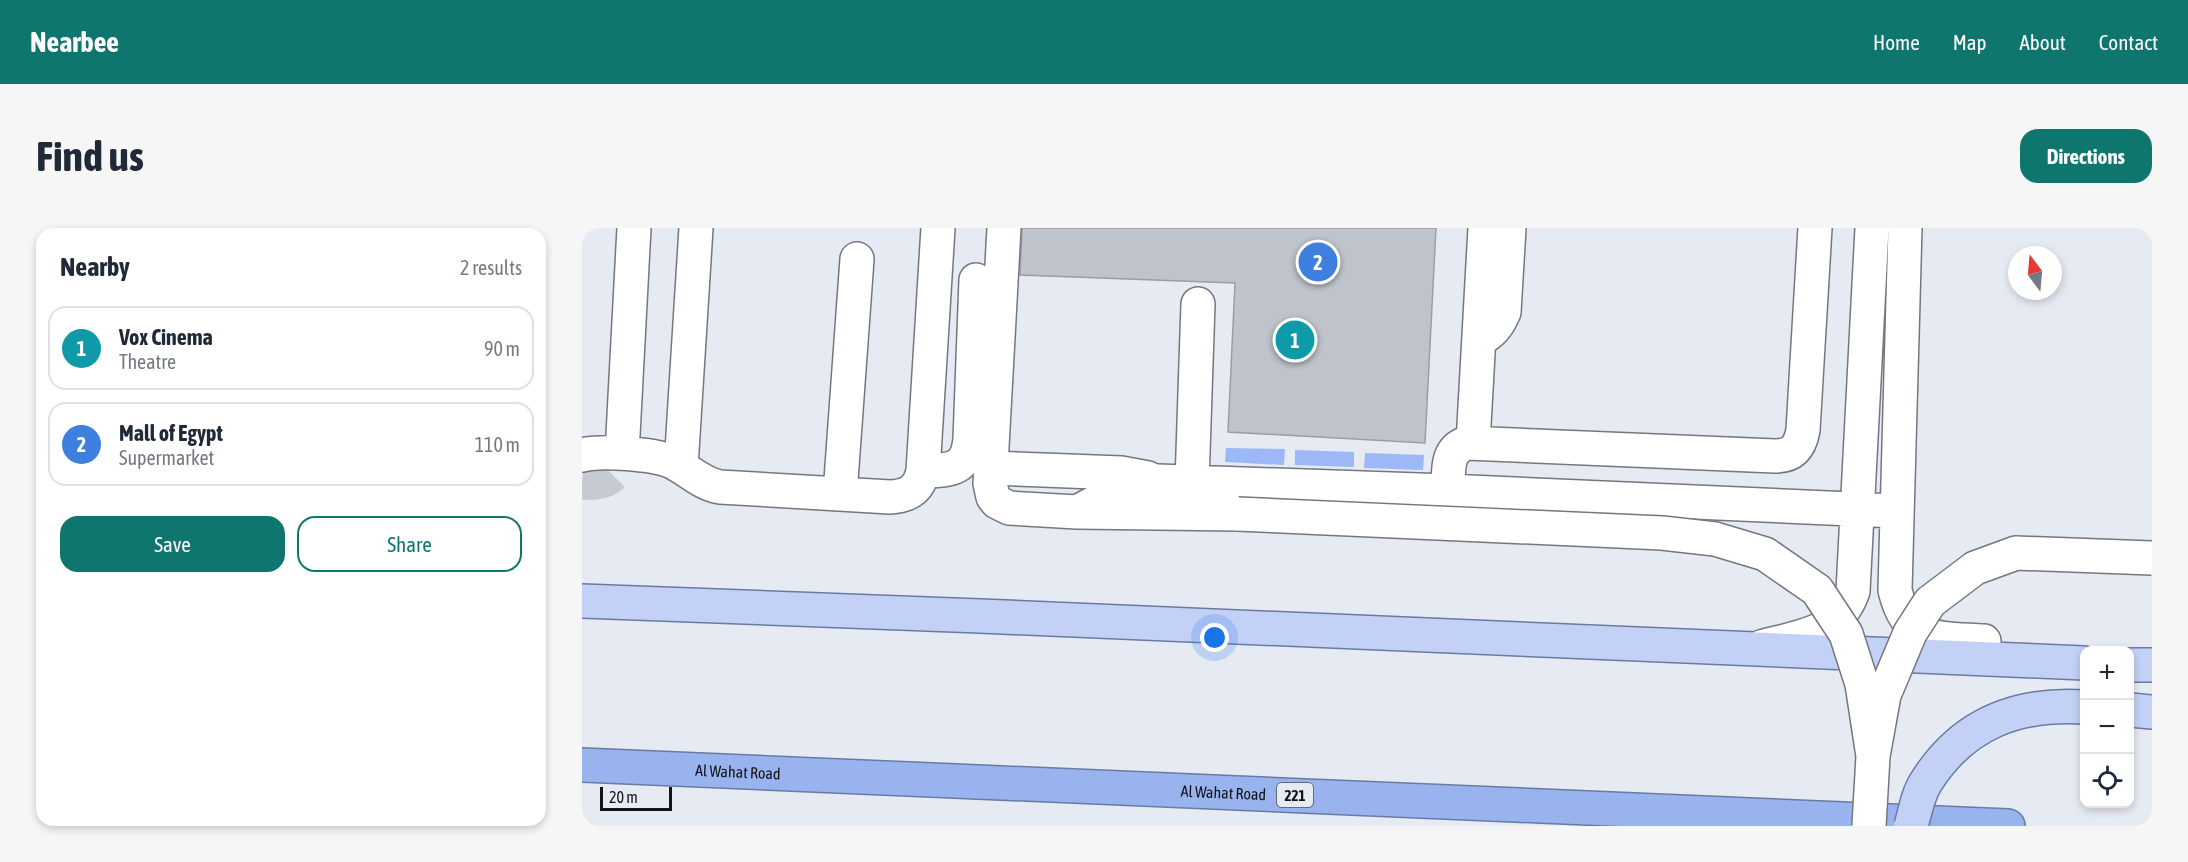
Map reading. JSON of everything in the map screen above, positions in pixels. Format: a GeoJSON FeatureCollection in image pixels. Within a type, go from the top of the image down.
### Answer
{"type":"FeatureCollection","features":[{"type":"Feature","properties":{"kind":"highway","name":"Al Wahat Road"},"geometry":{"type":"LineString","coordinates":[[582,765],[2008,826]]}},
{"type":"Feature","properties":{"kind":"main road"},"geometry":{"type":"LineString","coordinates":[[582,601],[2077,663]]}},
{"type":"Feature","properties":{"kind":"main road"},"geometry":{"type":"LineString","coordinates":[[2134,665],[2152,665]]}},
{"type":"Feature","properties":{"kind":"main road"},"geometry":{"type":"LineString","coordinates":[[1911,826],[1924,783],[1955,744],[1991,721],[2024,710],[2060,706],[2080,707]]}},
{"type":"Feature","properties":{"kind":"main road"},"geometry":{"type":"LineString","coordinates":[[2134,710],[2152,712]]}},
{"type":"Feature","properties":{"kind":"lane"},"geometry":{"type":"LineString","coordinates":[[623,435],[634,228]]}},
{"type":"Feature","properties":{"kind":"lane"},"geometry":{"type":"LineString","coordinates":[[681,467],[696,228]]}},
{"type":"Feature","properties":{"kind":"lane"},"geometry":{"type":"LineString","coordinates":[[582,455],[601,452],[657,458],[670,461],[713,485],[840,494],[900,496],[909,494],[917,487],[923,471],[938,228]]}},
{"type":"Feature","properties":{"kind":"lane"},"geometry":{"type":"LineString","coordinates":[[923,471],[951,469],[958,466],[968,454],[988,283],[1004,228]]}},
{"type":"Feature","properties":{"kind":"lane"},"geometry":{"type":"LineString","coordinates":[[1485,228],[1479,340],[1482,443],[1487,493]]}},
{"type":"Feature","properties":{"kind":"lane"},"geometry":{"type":"LineString","coordinates":[[1479,340],[1491,333],[1500,322],[1504,312],[1509,228]]}},
{"type":"Feature","properties":{"kind":"lane"},"geometry":{"type":"LineString","coordinates":[[1448,491],[1451,454],[1460,445],[1482,443],[1775,456],[1792,453],[1798,447],[1803,430],[1815,228]]}},
{"type":"Feature","properties":{"kind":"lane"},"geometry":{"type":"LineString","coordinates":[[1754,648],[1820,631],[1841,615],[1852,591],[1872,228]]}},
{"type":"Feature","properties":{"kind":"lane"},"geometry":{"type":"LineString","coordinates":[[1905,228],[1896,511],[1895,590],[1899,608],[1909,624],[1924,634],[2044,650],[2077,663]]}},
{"type":"Feature","properties":{"kind":"lane"},"geometry":{"type":"LineString","coordinates":[[840,494],[858,260]]}},
{"type":"Feature","properties":{"kind":"lane"},"geometry":{"type":"LineString","coordinates":[[988,283],[991,490],[993,497],[1003,506],[1016,509],[1077,512],[1238,514],[1662,533],[1715,539],[1765,554],[1817,590],[1846,634],[1862,684],[1873,756]]}},
{"type":"Feature","properties":{"kind":"lane"},"geometry":{"type":"LineString","coordinates":[[1192,482],[1198,304]]}},
{"type":"Feature","properties":{"kind":"lane"},"geometry":{"type":"LineString","coordinates":[[991,468],[1121,473],[1158,481],[1896,511]]}},
{"type":"Feature","properties":{"kind":"lane"},"geometry":{"type":"LineString","coordinates":[[1077,512],[1115,492],[1158,481]]}},
{"type":"Feature","properties":{"kind":"lane"},"geometry":{"type":"LineString","coordinates":[[1869,826],[1873,756],[1884,695],[1910,633],[1930,602],[1975,567],[2016,553],[2152,558]]}},
{"type":"Feature","properties":{"kind":"shaded area"},"geometry":{"type":"Polygon","coordinates":[[[1226,448],[1285,449],[1284,465],[1225,462],[1226,448]]]}},
{"type":"Feature","properties":{"kind":"shaded area"},"geometry":{"type":"Polygon","coordinates":[[[1295,450],[1354,452],[1354,467],[1295,465],[1295,450]]]}},
{"type":"Feature","properties":{"kind":"shaded area"},"geometry":{"type":"Polygon","coordinates":[[[1365,453],[1424,455],[1423,470],[1364,468],[1365,453]]]}},
{"type":"Feature","properties":{"kind":"building"},"geometry":{"type":"Polygon","coordinates":[[[1022,228],[1436,228],[1425,443],[1228,432],[1235,283],[1020,275],[1022,228]]]}},
{"type":"Feature","properties":{"kind":"tunnel"},"geometry":{"type":"LineString","coordinates":[[582,483],[604,481],[616,472],[621,456],[623,435]]}},
{"type":"Feature","properties":{"kind":"place","name":"Mall of Egypt"},"geometry":{"type":"Point","coordinates":[1318,262]}},
{"type":"Feature","properties":{"kind":"place","name":"Vox Cinema"},"geometry":{"type":"Point","coordinates":[1295,340]}}]}
